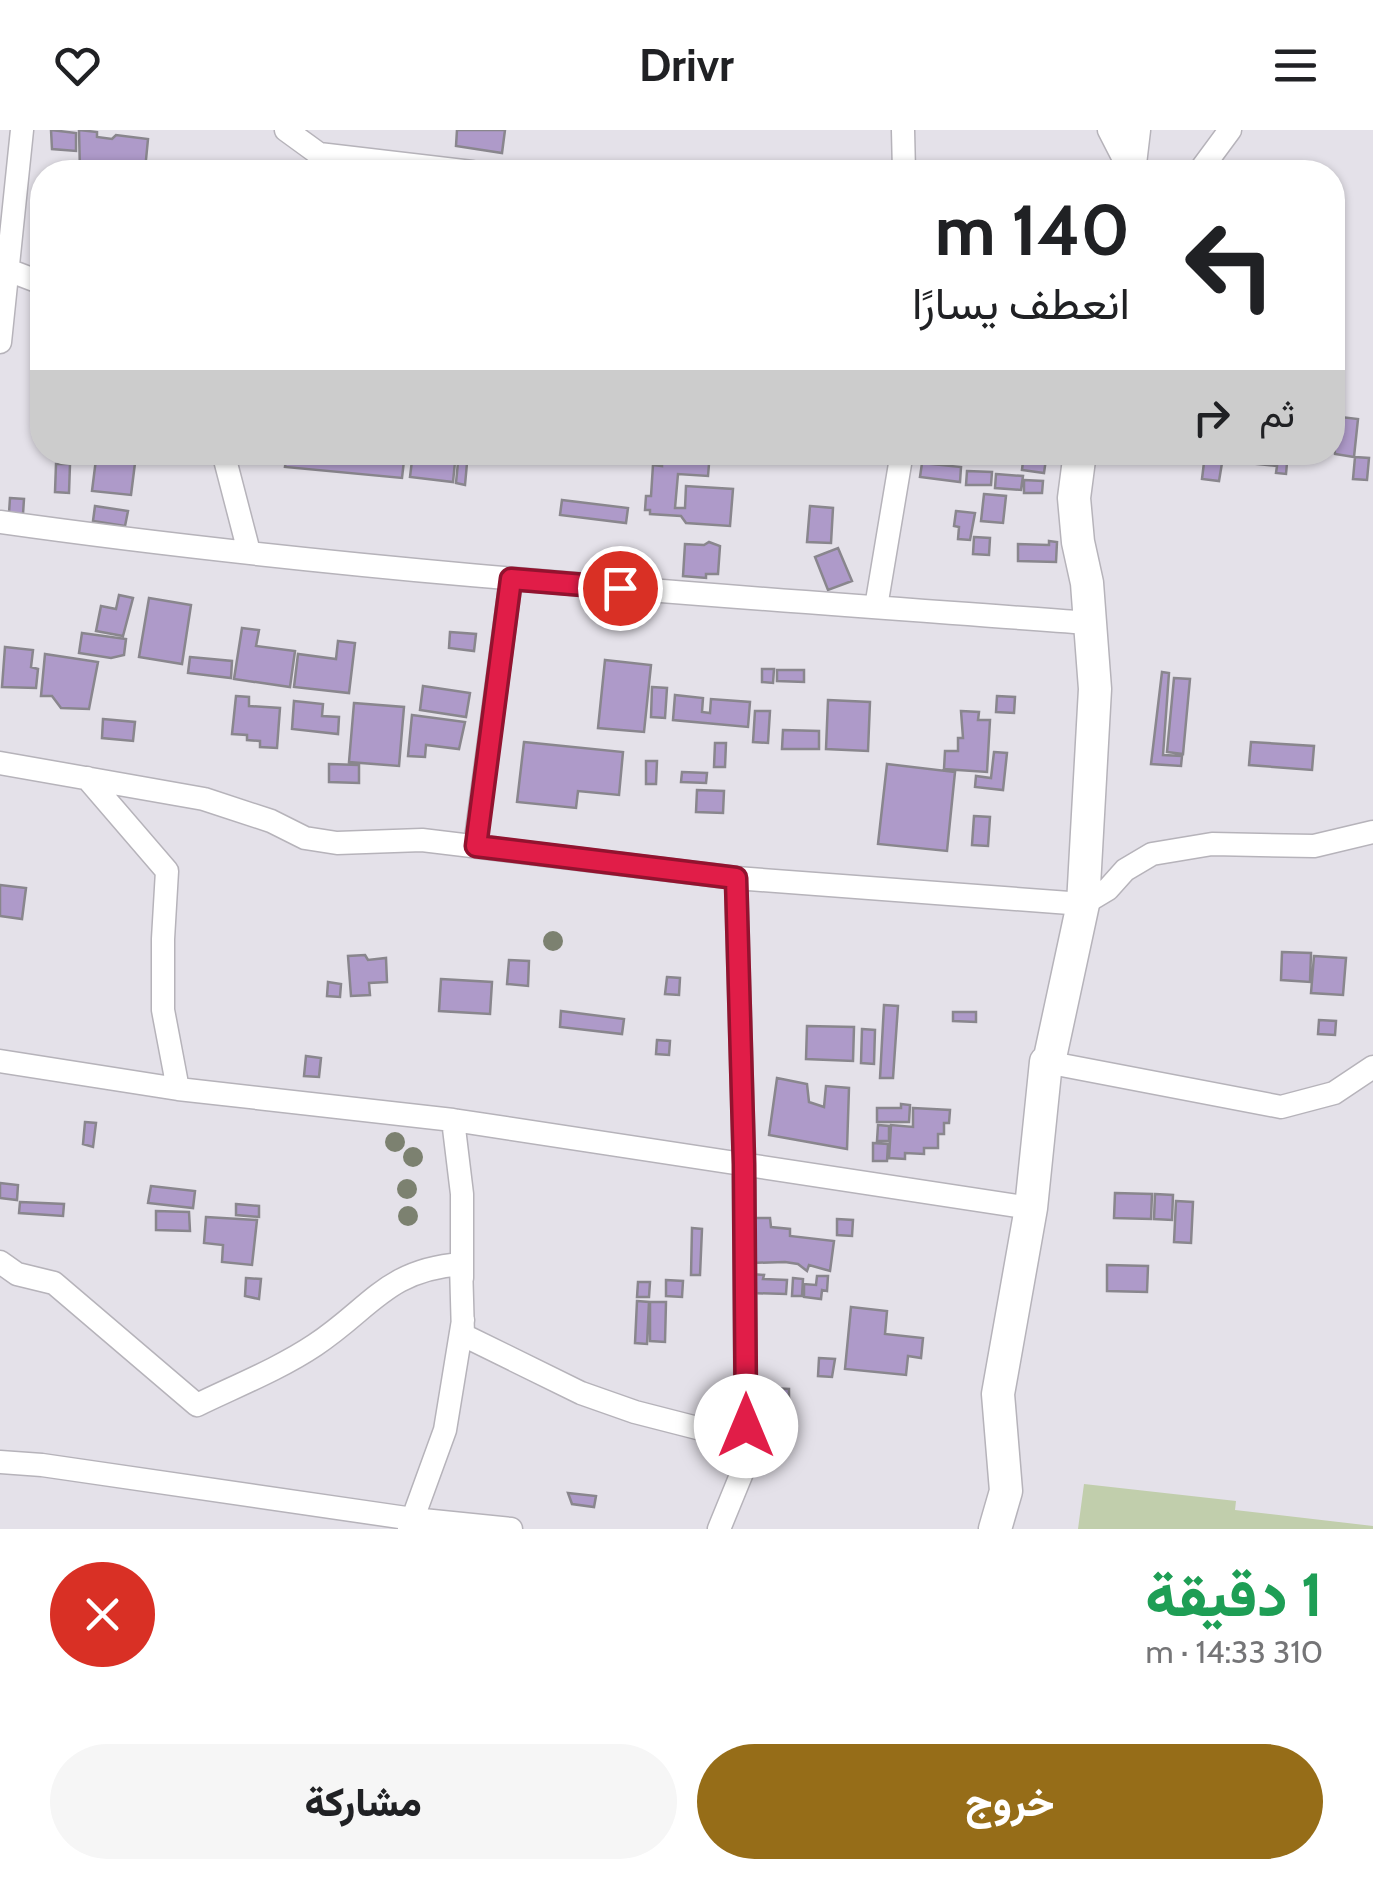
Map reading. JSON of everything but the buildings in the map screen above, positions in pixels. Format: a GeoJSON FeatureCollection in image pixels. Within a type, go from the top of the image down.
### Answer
{"type":"FeatureCollection","features":[{"type":"Feature","properties":{"kind":"street"},"geometry":{"type":"LineString","coordinates":[[0,342],[4,268],[22,130]]}},
{"type":"Feature","properties":{"kind":"street"},"geometry":{"type":"LineString","coordinates":[[286,130],[318,154],[369,160]]}},
{"type":"Feature","properties":{"kind":"street"},"geometry":{"type":"LineString","coordinates":[[903,130],[904,160]]}},
{"type":"Feature","properties":{"kind":"street"},"geometry":{"type":"LineString","coordinates":[[1109,130],[1123,160]]}},
{"type":"Feature","properties":{"kind":"street"},"geometry":{"type":"LineString","coordinates":[[1130,160],[1134,130]]}},
{"type":"Feature","properties":{"kind":"street"},"geometry":{"type":"LineString","coordinates":[[1208,160],[1230,130]]}},
{"type":"Feature","properties":{"kind":"street"},"geometry":{"type":"LineString","coordinates":[[4,268],[30,278]]}},
{"type":"Feature","properties":{"kind":"street"},"geometry":{"type":"LineString","coordinates":[[227,465],[249,552]]}},
{"type":"Feature","properties":{"kind":"street"},"geometry":{"type":"LineString","coordinates":[[876,607],[900,465]]}},
{"type":"Feature","properties":{"kind":"street"},"geometry":{"type":"LineString","coordinates":[[995,1529],[1006,1491],[998,1394],[1031,1208],[1046,1062],[1083,904],[1095,689],[1074,498],[1078,465]]}},
{"type":"Feature","properties":{"kind":"street"},"geometry":{"type":"LineString","coordinates":[[0,522],[511,579],[1089,624]]}},
{"type":"Feature","properties":{"kind":"street"},"geometry":{"type":"LineString","coordinates":[[476,846],[511,579]]}},
{"type":"Feature","properties":{"kind":"street"},"geometry":{"type":"LineString","coordinates":[[0,763],[204,799],[270,821],[306,838],[338,843],[422,840],[736,878],[1083,904],[1152,854],[1212,844],[1314,846],[1373,832]]}},
{"type":"Feature","properties":{"kind":"street"},"geometry":{"type":"LineString","coordinates":[[87,778],[167,871],[162,939],[164,1010],[178,1089]]}},
{"type":"Feature","properties":{"kind":"street"},"geometry":{"type":"LineString","coordinates":[[719,1529],[746,1464],[744,1164],[736,878]]}},
{"type":"Feature","properties":{"kind":"street"},"geometry":{"type":"LineString","coordinates":[[0,1062],[178,1089],[453,1120],[1031,1208]]}},
{"type":"Feature","properties":{"kind":"street"},"geometry":{"type":"LineString","coordinates":[[1046,1062],[1281,1107],[1334,1094],[1373,1067]]}},
{"type":"Feature","properties":{"kind":"street"},"geometry":{"type":"LineString","coordinates":[[411,1524],[445,1430],[463,1335],[462,1194],[453,1120]]}},
{"type":"Feature","properties":{"kind":"street"},"geometry":{"type":"LineString","coordinates":[[0,1262],[16,1274],[54,1283],[197,1405],[314,1346],[393,1282],[440,1266],[461,1264],[463,1335]]}},
{"type":"Feature","properties":{"kind":"street"},"geometry":{"type":"LineString","coordinates":[[463,1335],[581,1393],[709,1431],[746,1464]]}},
{"type":"Feature","properties":{"kind":"street"},"geometry":{"type":"LineString","coordinates":[[0,1462],[42,1465],[411,1524],[511,1529]]}},
{"type":"Feature","properties":{"kind":"green space"},"geometry":{"type":"Polygon","coordinates":[[[1084,1484],[1236,1501],[1235,1510],[1373,1529],[1078,1529],[1084,1484]]]}},
{"type":"Feature","properties":{"kind":"route"},"geometry":{"type":"LineString","coordinates":[[620,588],[511,579],[476,846],[736,878],[746,1426]]}}]}
